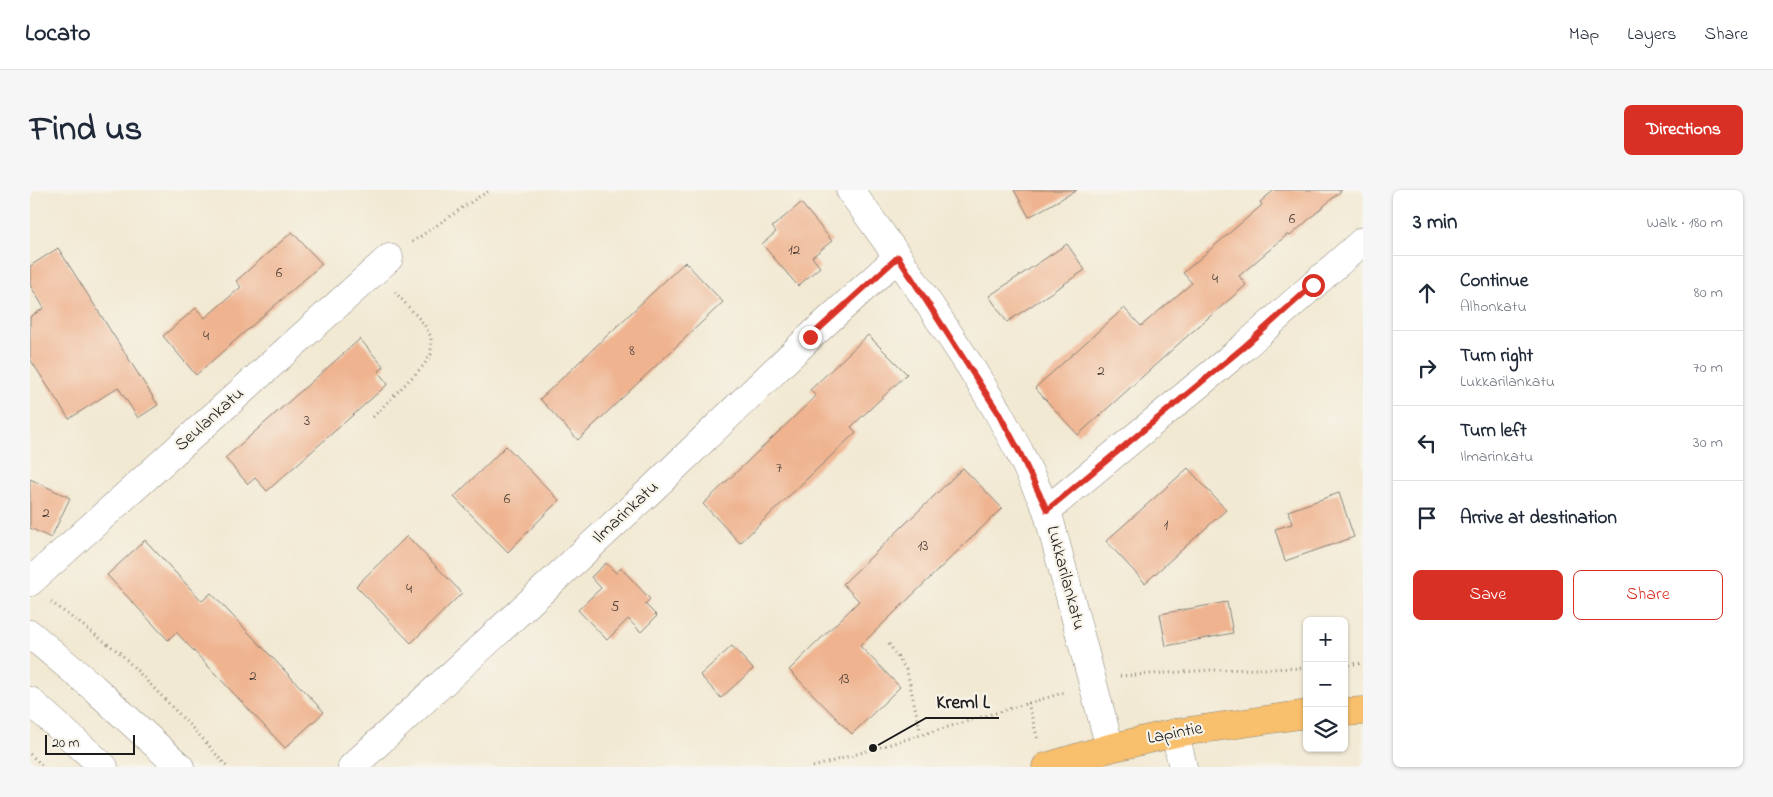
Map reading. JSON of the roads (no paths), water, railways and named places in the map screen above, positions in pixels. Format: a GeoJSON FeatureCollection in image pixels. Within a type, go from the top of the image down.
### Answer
{"type":"FeatureCollection","features":[{"type":"Feature","properties":{"kind":"main road"},"geometry":{"type":"LineString","coordinates":[[1348,712],[1363,711]]}},
{"type":"Feature","properties":{"kind":"main road","name":"Lapintie"},"geometry":{"type":"LineString","coordinates":[[1046,767],[1110,748],[1175,733],[1303,715]]}},
{"type":"Feature","properties":{"kind":"street","name":"Lukkarilankatu"},"geometry":{"type":"LineString","coordinates":[[850,190],[898,257],[998,412],[1047,510],[1110,748]]}},
{"type":"Feature","properties":{"kind":"street"},"geometry":{"type":"LineString","coordinates":[[1047,510],[1245,346],[1363,240]]}},
{"type":"Feature","properties":{"kind":"street","name":"Ilmarinkatu"},"geometry":{"type":"LineString","coordinates":[[352,767],[651,490],[810,337],[898,257]]}},
{"type":"Feature","properties":{"kind":"street","name":"Seulankatu"},"geometry":{"type":"LineString","coordinates":[[38,590],[382,264]]}},
{"type":"Feature","properties":{"kind":"street"},"geometry":{"type":"LineString","coordinates":[[30,634],[94,688],[180,767]]}},
{"type":"Feature","properties":{"kind":"street"},"geometry":{"type":"LineString","coordinates":[[30,701],[104,767]]}},
{"type":"Feature","properties":{"kind":"street"},"geometry":{"type":"LineString","coordinates":[[1175,733],[1183,767]]}},
{"type":"Feature","properties":{"kind":"place","name":"Kreml L"},"geometry":{"type":"Point","coordinates":[873,748]}}]}
